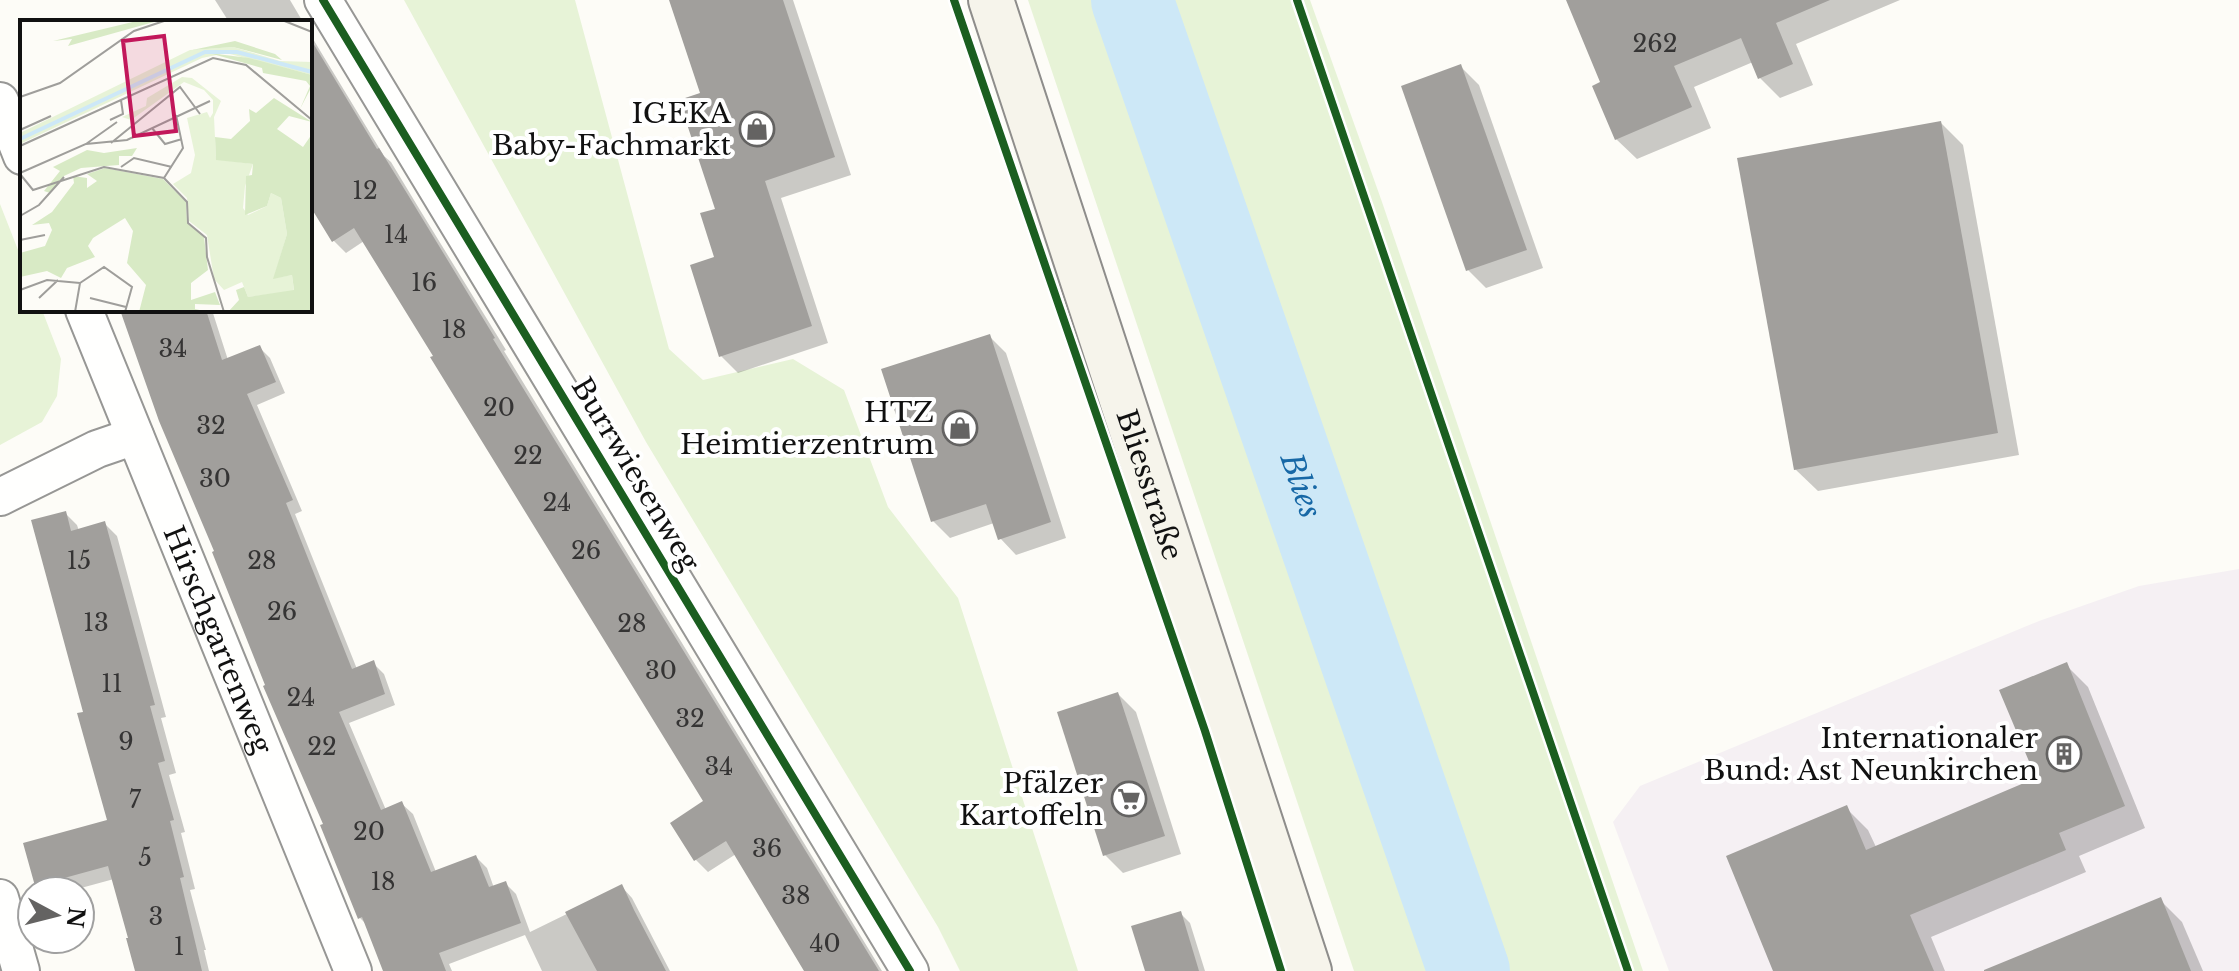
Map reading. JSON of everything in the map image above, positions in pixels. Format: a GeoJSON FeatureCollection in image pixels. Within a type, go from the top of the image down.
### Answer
{"type":"FeatureCollection","features":[{"type":"Feature","properties":{"kind":"main road","name":"Bliesstraße"},"geometry":{"type":"LineString","coordinates":[[991,0],[1309,971]]}},
{"type":"Feature","properties":{"kind":"street","name":"Burrwiesenweg"},"geometry":{"type":"LineString","coordinates":[[323,0],[910,971]]}},
{"type":"Feature","properties":{"kind":"street"},"geometry":{"type":"LineString","coordinates":[[0,101],[20,151]]}},
{"type":"Feature","properties":{"kind":"street","name":"Hirschgartenweg"},"geometry":{"type":"LineString","coordinates":[[85,312],[353,971]]}},
{"type":"Feature","properties":{"kind":"street"},"geometry":{"type":"LineString","coordinates":[[0,497],[97,449],[135,436]]}},
{"type":"Feature","properties":{"kind":"street"},"geometry":{"type":"LineString","coordinates":[[0,898],[21,971]]}},
{"type":"Feature","properties":{"kind":"shaded area"},"geometry":{"type":"Polygon","coordinates":[[[2239,569],[2239,971],[1669,971],[1613,822],[1640,786],[2039,621],[2139,586],[2239,569]]]}},
{"type":"Feature","properties":{"kind":"green space"},"geometry":{"type":"Polygon","coordinates":[[[404,0],[575,0],[669,349],[703,380],[793,359],[844,390],[888,507],[958,598],[1078,971],[960,971],[938,927],[646,442],[404,0]]]}},
{"type":"Feature","properties":{"kind":"green space"},"geometry":{"type":"Polygon","coordinates":[[[1028,0],[1310,0],[1382,202],[1643,971],[1354,971],[1028,0]]]}},
{"type":"Feature","properties":{"kind":"green space"},"geometry":{"type":"Polygon","coordinates":[[[0,204],[20,255],[20,312],[43,312],[61,359],[57,396],[42,422],[0,445],[0,204]]]}},
{"type":"Feature","properties":{"kind":"building"},"geometry":{"type":"Polygon","coordinates":[[[669,0],[783,0],[835,157],[765,181],[812,326],[719,357],[690,265],[714,257],[700,213],[715,209],[679,100],[700,93],[669,0]]]}},
{"type":"Feature","properties":{"kind":"building"},"geometry":{"type":"Polygon","coordinates":[[[1566,0],[1830,0],[1776,23],[1793,64],[1758,79],[1741,38],[1674,66],[1692,107],[1615,140],[1592,86],[1600,82],[1566,0]]]}},
{"type":"Feature","properties":{"kind":"building"},"geometry":{"type":"Polygon","coordinates":[[[312,41],[879,971],[804,971],[726,841],[694,861],[670,823],[703,801],[354,228],[332,242],[312,209],[312,41]]]}},
{"type":"Feature","properties":{"kind":"building"},"geometry":{"type":"Polygon","coordinates":[[[1461,64],[1527,250],[1466,271],[1401,86],[1461,64]]]}},
{"type":"Feature","properties":{"kind":"building"},"geometry":{"type":"Polygon","coordinates":[[[1941,121],[1998,433],[1794,470],[1737,158],[1941,121]]]}},
{"type":"Feature","properties":{"kind":"building"},"geometry":{"type":"Polygon","coordinates":[[[121,312],[207,312],[222,360],[260,345],[276,382],[247,394],[293,500],[286,503],[352,669],[374,660],[385,694],[339,712],[381,810],[402,801],[431,872],[476,855],[489,887],[506,881],[521,923],[439,953],[446,971],[383,971],[362,917],[358,919],[320,825],[323,824],[263,686],[214,551],[159,421],[121,312]]]}},
{"type":"Feature","properties":{"kind":"building","name":"HTZ Heimtierzentrum"},"geometry":{"type":"Polygon","coordinates":[[[990,334],[1051,522],[998,540],[986,504],[931,522],[881,369],[990,334]]]}},
{"type":"Feature","properties":{"kind":"building"},"geometry":{"type":"Polygon","coordinates":[[[66,511],[71,531],[105,521],[155,705],[150,706],[165,761],[158,763],[174,820],[170,821],[184,877],[180,878],[202,971],[135,971],[108,866],[75,875],[32,875],[23,843],[107,820],[77,713],[83,712],[31,520],[66,511]]]}},
{"type":"Feature","properties":{"kind":"building"},"geometry":{"type":"Polygon","coordinates":[[[2067,662],[2125,806],[2059,833],[2066,850],[1910,915],[1934,971],[1773,971],[1726,856],[1847,805],[1866,850],[2036,778],[1999,690],[2067,662]]]}},
{"type":"Feature","properties":{"kind":"building"},"geometry":{"type":"Polygon","coordinates":[[[1118,692],[1165,836],[1103,856],[1057,712],[1118,692]]]}},
{"type":"Feature","properties":{"kind":"building"},"geometry":{"type":"Polygon","coordinates":[[[622,884],[666,971],[597,971],[565,912],[622,884]]]}},
{"type":"Feature","properties":{"kind":"building"},"geometry":{"type":"Polygon","coordinates":[[[2161,897],[2191,971],[1984,971],[1984,970],[2161,897]]]}},
{"type":"Feature","properties":{"kind":"building"},"geometry":{"type":"Polygon","coordinates":[[[1181,911],[1199,971],[1145,971],[1131,926],[1181,911]]]}},
{"type":"Feature","properties":{"kind":"waterway","name":"Blies"},"geometry":{"type":"LineString","coordinates":[[1132,0],[1469,971]]}},
{"type":"Feature","properties":{"kind":"cycle path"},"geometry":{"type":"LineString","coordinates":[[323,0],[910,971]]}},
{"type":"Feature","properties":{"kind":"cycle path"},"geometry":{"type":"LineString","coordinates":[[954,0],[1205,731],[1281,971]]}},
{"type":"Feature","properties":{"kind":"cycle path"},"geometry":{"type":"LineString","coordinates":[[1297,0],[1628,971]]}},
{"type":"Feature","properties":{"kind":"place","name":"IGEKA Baby-Fachmarkt"},"geometry":{"type":"Point","coordinates":[757,129]}},
{"type":"Feature","properties":{"kind":"place","name":"HTZ Heimtierzentrum"},"geometry":{"type":"Point","coordinates":[960,428]}},
{"type":"Feature","properties":{"kind":"place","name":"Internationaler Bund: Ast Neunkirchen"},"geometry":{"type":"Point","coordinates":[2064,754]}},
{"type":"Feature","properties":{"kind":"place","name":"Pfälzer Kartoffeln"},"geometry":{"type":"Point","coordinates":[1129,799]}}]}
